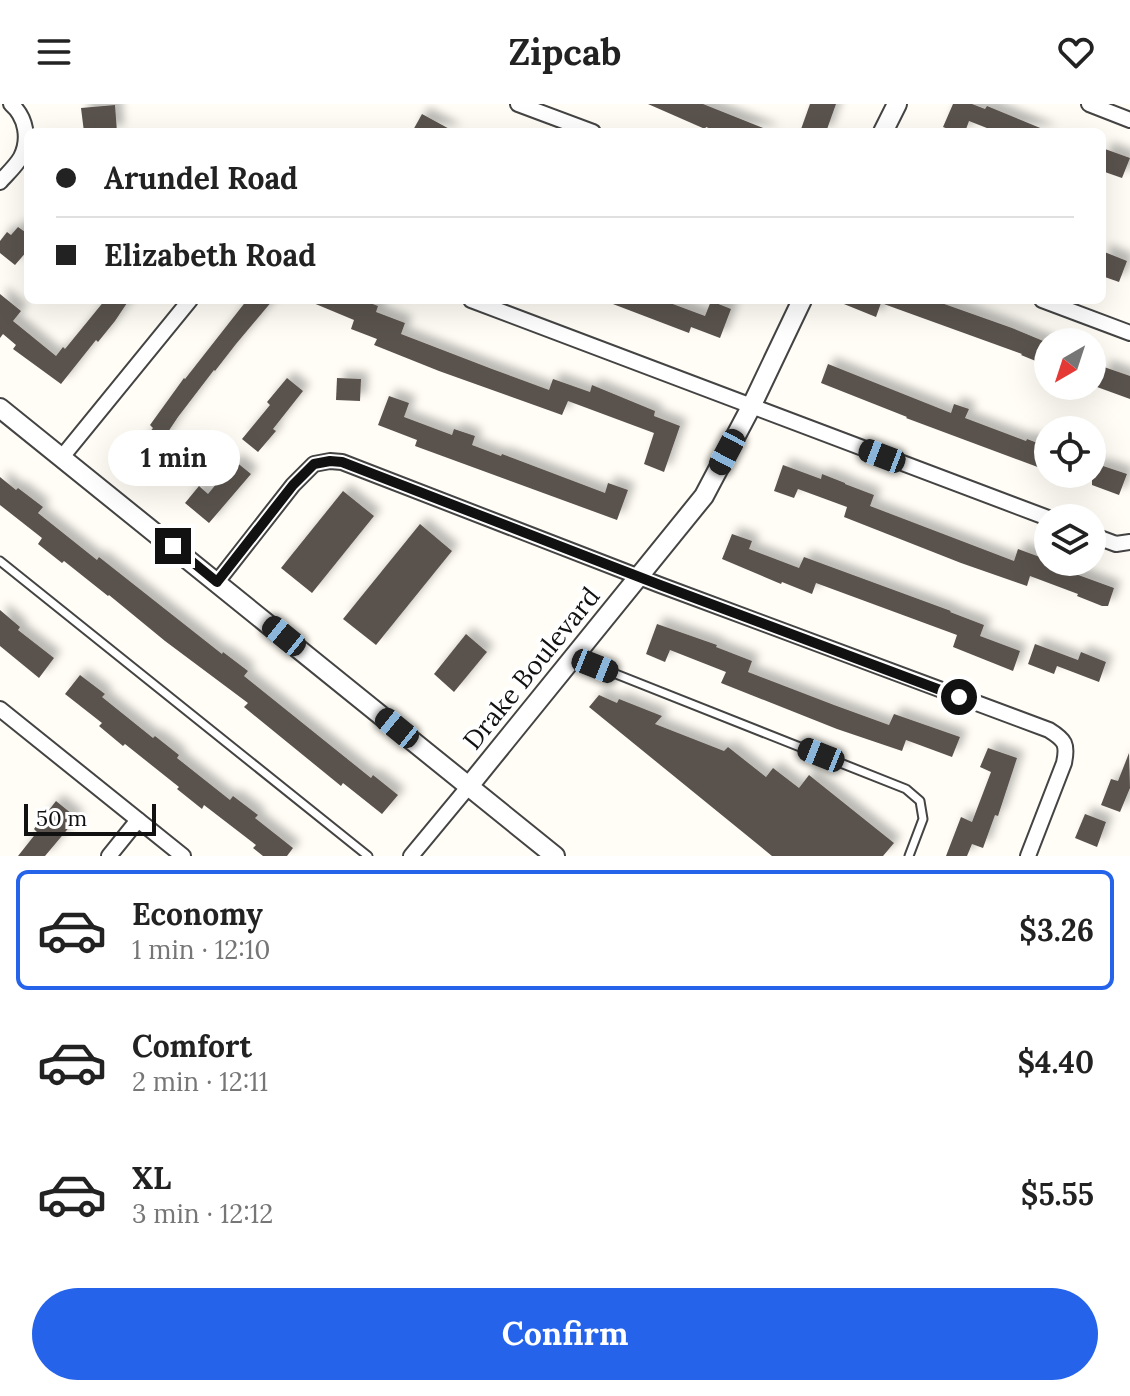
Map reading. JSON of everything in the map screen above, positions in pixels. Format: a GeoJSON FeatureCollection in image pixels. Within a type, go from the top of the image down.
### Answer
{"type":"FeatureCollection","features":[{"type":"Feature","properties":{"kind":"street"},"geometry":{"type":"LineString","coordinates":[[11,104],[26,128]]}},
{"type":"Feature","properties":{"kind":"street"},"geometry":{"type":"LineString","coordinates":[[518,104],[582,128]]}},
{"type":"Feature","properties":{"kind":"street"},"geometry":{"type":"LineString","coordinates":[[885,128],[897,104]]}},
{"type":"Feature","properties":{"kind":"street"},"geometry":{"type":"LineString","coordinates":[[1089,104],[1130,120]]}},
{"type":"Feature","properties":{"kind":"street"},"geometry":{"type":"LineString","coordinates":[[0,182],[21,157],[24,143]]}},
{"type":"Feature","properties":{"kind":"street"},"geometry":{"type":"LineString","coordinates":[[62,457],[187,304]]}},
{"type":"Feature","properties":{"kind":"street"},"geometry":{"type":"LineString","coordinates":[[481,304],[1034,513]]}},
{"type":"Feature","properties":{"kind":"street","name":"Drake Boulevard"},"geometry":{"type":"LineString","coordinates":[[411,856],[704,496],[800,304]]}},
{"type":"Feature","properties":{"kind":"street"},"geometry":{"type":"LineString","coordinates":[[1053,304],[1130,333]]}},
{"type":"Feature","properties":{"kind":"street"},"geometry":{"type":"LineString","coordinates":[[0,408],[555,856]]}},
{"type":"Feature","properties":{"kind":"street"},"geometry":{"type":"LineString","coordinates":[[217,582],[293,485],[314,464],[342,462],[1049,730],[1062,738],[1067,748],[1028,856]]}},
{"type":"Feature","properties":{"kind":"street"},"geometry":{"type":"LineString","coordinates":[[1106,540],[1116,544],[1130,542]]}},
{"type":"Feature","properties":{"kind":"street"},"geometry":{"type":"LineString","coordinates":[[0,709],[183,856]]}},
{"type":"Feature","properties":{"kind":"street"},"geometry":{"type":"LineString","coordinates":[[109,856],[138,820]]}},
{"type":"Feature","properties":{"kind":"lane"},"geometry":{"type":"LineString","coordinates":[[0,561],[368,856]]}},
{"type":"Feature","properties":{"kind":"lane"},"geometry":{"type":"LineString","coordinates":[[573,657],[906,789],[920,801],[923,819],[909,856]]}},
{"type":"Feature","properties":{"kind":"building"},"geometry":{"type":"Polygon","coordinates":[[[648,104],[703,104],[763,128],[706,127],[648,104]]]}},
{"type":"Feature","properties":{"kind":"building"},"geometry":{"type":"Polygon","coordinates":[[[810,104],[836,104],[827,128],[801,128],[810,104]]]}},
{"type":"Feature","properties":{"kind":"building"},"geometry":{"type":"Polygon","coordinates":[[[953,104],[972,104],[985,109],[987,106],[1040,128],[987,128],[969,121],[966,128],[943,127],[953,104]]]}},
{"type":"Feature","properties":{"kind":"building"},"geometry":{"type":"Polygon","coordinates":[[[115,105],[117,128],[84,128],[81,108],[115,105]]]}},
{"type":"Feature","properties":{"kind":"building"},"geometry":{"type":"Polygon","coordinates":[[[422,114],[448,128],[414,128],[422,114]]]}},
{"type":"Feature","properties":{"kind":"building"},"geometry":{"type":"Polygon","coordinates":[[[1106,149],[1130,158],[1122,178],[1106,172],[1106,149]]]}},
{"type":"Feature","properties":{"kind":"building"},"geometry":{"type":"Polygon","coordinates":[[[18,227],[24,231],[24,255],[15,265],[0,253],[0,241],[7,232],[11,235],[18,227]]]}},
{"type":"Feature","properties":{"kind":"building"},"geometry":{"type":"Polygon","coordinates":[[[1106,253],[1127,261],[1119,282],[1106,277],[1106,253]]]}},
{"type":"Feature","properties":{"kind":"building"},"geometry":{"type":"Polygon","coordinates":[[[0,294],[21,311],[13,321],[56,356],[102,304],[126,304],[61,384],[13,349],[16,345],[3,334],[0,338],[0,294]]]}},
{"type":"Feature","properties":{"kind":"building"},"geometry":{"type":"Polygon","coordinates":[[[244,304],[270,304],[178,417],[156,450],[161,454],[144,475],[127,461],[185,379],[244,304]]]}},
{"type":"Feature","properties":{"kind":"building"},"geometry":{"type":"Polygon","coordinates":[[[316,304],[373,304],[378,306],[376,312],[405,323],[401,334],[492,369],[549,390],[553,379],[590,392],[592,385],[655,411],[654,416],[680,426],[664,472],[644,464],[654,433],[568,401],[562,415],[439,371],[374,345],[377,339],[351,329],[354,320],[316,304]]]}},
{"type":"Feature","properties":{"kind":"building"},"geometry":{"type":"Polygon","coordinates":[[[613,304],[673,304],[705,316],[710,304],[731,309],[720,338],[691,327],[689,333],[613,304]]]}},
{"type":"Feature","properties":{"kind":"building"},"geometry":{"type":"Polygon","coordinates":[[[844,304],[881,304],[876,317],[844,304]]]}},
{"type":"Feature","properties":{"kind":"building"},"geometry":{"type":"Polygon","coordinates":[[[884,304],[944,304],[1012,328],[1034,337],[1034,360],[884,304]]]}},
{"type":"Feature","properties":{"kind":"building"},"geometry":{"type":"Polygon","coordinates":[[[828,364],[951,413],[954,404],[969,409],[965,418],[1034,442],[1034,466],[906,418],[821,383],[828,364]]]}},
{"type":"Feature","properties":{"kind":"building"},"geometry":{"type":"Polygon","coordinates":[[[1106,368],[1130,376],[1130,399],[1106,390],[1106,368]]]}},
{"type":"Feature","properties":{"kind":"building"},"geometry":{"type":"Polygon","coordinates":[[[287,378],[303,391],[258,452],[242,439],[287,378]]]}},
{"type":"Feature","properties":{"kind":"building"},"geometry":{"type":"Polygon","coordinates":[[[337,378],[361,379],[360,401],[336,400],[337,378]]]}},
{"type":"Feature","properties":{"kind":"building"},"geometry":{"type":"Polygon","coordinates":[[[389,396],[409,403],[404,417],[452,435],[454,429],[475,436],[472,445],[605,493],[608,483],[628,490],[617,520],[415,446],[417,440],[378,425],[389,396]]]}},
{"type":"Feature","properties":{"kind":"building"},"geometry":{"type":"Polygon","coordinates":[[[235,461],[251,474],[209,523],[185,503],[199,486],[208,494],[235,461]]]}},
{"type":"Feature","properties":{"kind":"building"},"geometry":{"type":"Polygon","coordinates":[[[783,465],[821,479],[822,474],[874,495],[870,506],[1014,561],[1018,549],[1034,555],[1034,576],[1081,576],[1114,588],[1108,606],[1102,606],[1030,576],[1027,586],[844,517],[847,507],[798,489],[794,498],[774,491],[783,465]]]}},
{"type":"Feature","properties":{"kind":"building"},"geometry":{"type":"Polygon","coordinates":[[[1106,467],[1127,474],[1119,495],[1100,488],[1106,488],[1106,467]]]}},
{"type":"Feature","properties":{"kind":"building"},"geometry":{"type":"Polygon","coordinates":[[[0,477],[43,507],[38,513],[248,671],[244,676],[371,778],[373,775],[398,795],[382,814],[343,783],[341,786],[244,707],[248,703],[38,544],[42,538],[0,505],[0,477]]]}},
{"type":"Feature","properties":{"kind":"building"},"geometry":{"type":"Polygon","coordinates":[[[343,491],[374,516],[312,593],[281,568],[343,491]]]}},
{"type":"Feature","properties":{"kind":"building"},"geometry":{"type":"Polygon","coordinates":[[[420,524],[452,551],[376,645],[343,619],[420,524]]]}},
{"type":"Feature","properties":{"kind":"building"},"geometry":{"type":"Polygon","coordinates":[[[732,534],[752,541],[749,549],[799,568],[804,557],[984,625],[980,636],[1020,651],[1013,671],[953,647],[957,635],[816,583],[812,594],[722,559],[732,534]]]}},
{"type":"Feature","properties":{"kind":"building"},"geometry":{"type":"Polygon","coordinates":[[[0,610],[20,627],[18,630],[54,658],[39,678],[0,646],[0,610]]]}},
{"type":"Feature","properties":{"kind":"building"},"geometry":{"type":"Polygon","coordinates":[[[657,624],[752,661],[748,672],[834,705],[889,725],[894,714],[960,737],[952,757],[906,740],[902,751],[837,729],[721,683],[726,672],[670,650],[665,662],[646,654],[657,624]]]}},
{"type":"Feature","properties":{"kind":"building"},"geometry":{"type":"Polygon","coordinates":[[[466,634],[487,652],[454,692],[434,674],[466,634]]]}},
{"type":"Feature","properties":{"kind":"building"},"geometry":{"type":"Polygon","coordinates":[[[1035,644],[1078,660],[1081,652],[1106,662],[1099,682],[1057,666],[1054,674],[1028,664],[1035,644]]]}},
{"type":"Feature","properties":{"kind":"building"},"geometry":{"type":"Polygon","coordinates":[[[80,675],[105,694],[102,697],[179,755],[177,758],[230,800],[233,796],[258,815],[255,818],[293,848],[287,856],[263,856],[253,848],[256,845],[204,805],[202,809],[177,789],[179,787],[99,726],[102,723],[65,694],[80,675]]]}},
{"type":"Feature","properties":{"kind":"building"},"geometry":{"type":"Polygon","coordinates":[[[599,695],[617,703],[619,699],[662,716],[655,724],[724,751],[728,747],[766,777],[773,768],[799,788],[809,775],[894,843],[883,856],[772,856],[589,707],[599,695]]]}},
{"type":"Feature","properties":{"kind":"building"},"geometry":{"type":"Polygon","coordinates":[[[988,748],[1017,758],[998,816],[995,815],[983,848],[972,844],[967,856],[946,856],[961,817],[972,822],[991,772],[980,767],[988,748]]]}},
{"type":"Feature","properties":{"kind":"building"},"geometry":{"type":"Polygon","coordinates":[[[1129,753],[1130,788],[1120,812],[1101,805],[1111,779],[1118,781],[1129,753]]]}},
{"type":"Feature","properties":{"kind":"building"},"geometry":{"type":"Polygon","coordinates":[[[56,801],[77,818],[45,856],[18,856],[37,832],[34,829],[56,801]]]}},
{"type":"Feature","properties":{"kind":"building"},"geometry":{"type":"Polygon","coordinates":[[[1085,814],[1106,822],[1097,847],[1075,838],[1085,814]]]}},
{"type":"Feature","properties":{"kind":"route"},"geometry":{"type":"LineString","coordinates":[[173,546],[217,582],[293,485],[314,464],[342,462],[959,697]]}}]}
